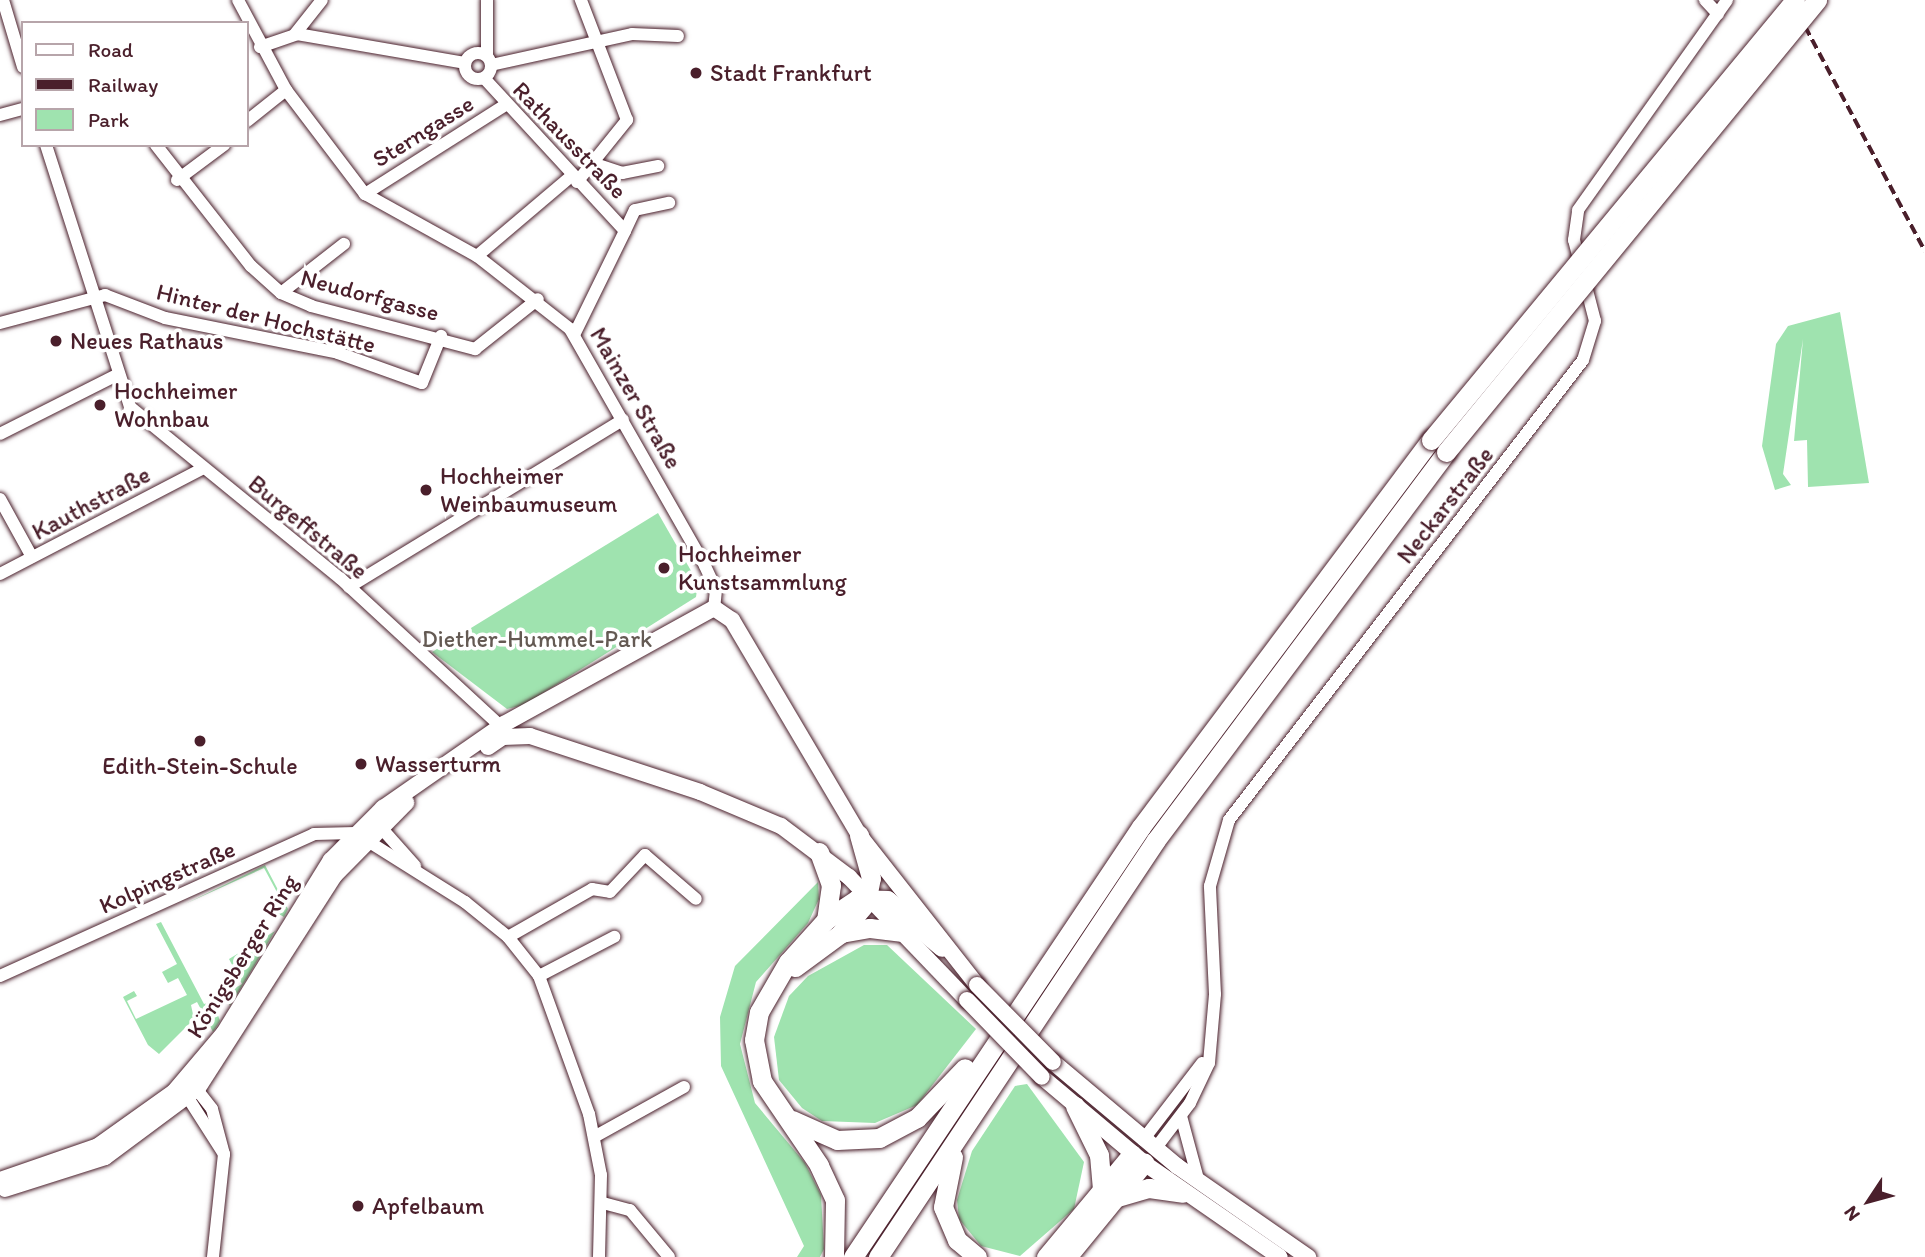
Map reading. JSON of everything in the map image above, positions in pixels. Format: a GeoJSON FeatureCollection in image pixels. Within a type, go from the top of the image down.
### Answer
{"type":"FeatureCollection","features":[{"type":"Feature","properties":{"kind":"highway"},"geometry":{"type":"LineString","coordinates":[[853,1257],[1002,1029],[1211,730],[1795,0]]}},
{"type":"Feature","properties":{"kind":"highway"},"geometry":{"type":"LineString","coordinates":[[878,1257],[1164,830],[1438,446],[1817,0]]}},
{"type":"Feature","properties":{"kind":"highway"},"geometry":{"type":"LineString","coordinates":[[834,1257],[838,1226],[831,1188],[777,1105],[758,1068],[754,1040],[771,987],[833,927],[869,897],[870,870],[859,835]]}},
{"type":"Feature","properties":{"kind":"highway"},"geometry":{"type":"LineString","coordinates":[[819,852],[831,885],[833,927]]}},
{"type":"Feature","properties":{"kind":"highway"},"geometry":{"type":"LineString","coordinates":[[869,897],[887,900],[942,947]]}},
{"type":"Feature","properties":{"kind":"highway"},"geometry":{"type":"LineString","coordinates":[[833,927],[901,932]]}},
{"type":"Feature","properties":{"kind":"highway"},"geometry":{"type":"LineString","coordinates":[[777,1105],[823,1136],[879,1138],[917,1118],[1002,1029]]}},
{"type":"Feature","properties":{"kind":"highway"},"geometry":{"type":"LineString","coordinates":[[1075,1106],[1099,1155],[1110,1193]]}},
{"type":"Feature","properties":{"kind":"highway"},"geometry":{"type":"LineString","coordinates":[[974,1111],[942,1195],[951,1230],[976,1257]]}},
{"type":"Feature","properties":{"kind":"highway"},"geometry":{"type":"LineString","coordinates":[[1067,1257],[1110,1193],[1143,1151]]}},
{"type":"Feature","properties":{"kind":"highway"},"geometry":{"type":"LineString","coordinates":[[1046,1257],[1110,1193],[1149,1188],[1192,1188]]}},
{"type":"Feature","properties":{"kind":"main road","name":"Königsberger Ring"},"geometry":{"type":"LineString","coordinates":[[0,1191],[105,1157],[184,1100],[360,837],[376,821],[550,701],[714,608]]}},
{"type":"Feature","properties":{"kind":"main road"},"geometry":{"type":"LineString","coordinates":[[714,608],[732,620],[859,835],[942,947],[1143,1151]]}},
{"type":"Feature","properties":{"kind":"main road"},"geometry":{"type":"LineString","coordinates":[[549,743],[537,722],[550,701]]}},
{"type":"Feature","properties":{"kind":"main road"},"geometry":{"type":"LineString","coordinates":[[504,731],[530,736],[740,807],[819,852],[869,897],[1042,1077],[1075,1106],[1143,1151],[1280,1257]]}},
{"type":"Feature","properties":{"kind":"main road","name":"Königsberger Ring"},"geometry":{"type":"LineString","coordinates":[[0,1180],[98,1146],[193,1083]]}},
{"type":"Feature","properties":{"kind":"main road"},"geometry":{"type":"LineString","coordinates":[[1192,1188],[1308,1257]]}},
{"type":"Feature","properties":{"kind":"street"},"geometry":{"type":"LineString","coordinates":[[3,0],[21,59]]}},
{"type":"Feature","properties":{"kind":"street","name":"Mainzer Straße"},"geometry":{"type":"LineString","coordinates":[[238,0],[246,21]]}},
{"type":"Feature","properties":{"kind":"street"},"geometry":{"type":"LineString","coordinates":[[260,47],[295,34],[322,0]]}},
{"type":"Feature","properties":{"kind":"street"},"geometry":{"type":"LineString","coordinates":[[487,0],[489,60],[601,42],[632,34],[678,36]]}},
{"type":"Feature","properties":{"kind":"street"},"geometry":{"type":"LineString","coordinates":[[477,256],[574,180],[592,163],[627,120],[601,42],[581,0]]}},
{"type":"Feature","properties":{"kind":"street"},"geometry":{"type":"LineString","coordinates":[[1705,0],[1718,14]]}},
{"type":"Feature","properties":{"kind":"street","name":"Neckarstraße"},"geometry":{"type":"LineString","coordinates":[[1143,1151],[1181,1116],[1199,1087],[1211,1048],[1210,887],[1229,820],[1583,360],[1595,321],[1574,240],[1578,210],[1727,0]]}},
{"type":"Feature","properties":{"kind":"street","name":"Mainzer Straße"},"geometry":{"type":"LineString","coordinates":[[249,30],[286,90],[365,194],[477,256],[538,299],[574,335],[705,566],[716,590],[714,608]]}},
{"type":"Feature","properties":{"kind":"street","name":"Rathausstraße"},"geometry":{"type":"LineString","coordinates":[[295,34],[465,63]]}},
{"type":"Feature","properties":{"kind":"street","name":"Rathausstraße"},"geometry":{"type":"LineString","coordinates":[[465,63],[474,53],[489,60],[484,78]]}},
{"type":"Feature","properties":{"kind":"street","name":"Rathausstraße"},"geometry":{"type":"LineString","coordinates":[[465,63],[469,75],[484,78],[505,105],[574,180],[625,231]]}},
{"type":"Feature","properties":{"kind":"street"},"geometry":{"type":"LineString","coordinates":[[248,120],[286,90]]}},
{"type":"Feature","properties":{"kind":"street","name":"Sterngasse"},"geometry":{"type":"LineString","coordinates":[[365,194],[505,105]]}},
{"type":"Feature","properties":{"kind":"street"},"geometry":{"type":"LineString","coordinates":[[0,115],[21,110]]}},
{"type":"Feature","properties":{"kind":"street","name":"Burgeffstraße"},"geometry":{"type":"LineString","coordinates":[[47,147],[115,376],[130,407],[202,469],[349,587],[504,731]]}},
{"type":"Feature","properties":{"kind":"street","name":"Neudorfgasse"},"geometry":{"type":"LineString","coordinates":[[157,147],[177,180],[281,293],[311,306],[441,336],[475,349],[538,299]]}},
{"type":"Feature","properties":{"kind":"street"},"geometry":{"type":"LineString","coordinates":[[177,180],[221,147]]}},
{"type":"Feature","properties":{"kind":"street"},"geometry":{"type":"LineString","coordinates":[[592,163],[622,173],[658,166]]}},
{"type":"Feature","properties":{"kind":"street","name":"Rathausstraße"},"geometry":{"type":"LineString","coordinates":[[574,335],[635,210],[669,203]]}},
{"type":"Feature","properties":{"kind":"street"},"geometry":{"type":"LineString","coordinates":[[281,293],[344,244]]}},
{"type":"Feature","properties":{"kind":"street"},"geometry":{"type":"LineString","coordinates":[[0,323],[91,295]]}},
{"type":"Feature","properties":{"kind":"street","name":"Hinter der Hochstätte"},"geometry":{"type":"LineString","coordinates":[[91,295],[164,318],[338,352],[422,383],[441,336]]}},
{"type":"Feature","properties":{"kind":"street"},"geometry":{"type":"LineString","coordinates":[[0,434],[115,376]]}},
{"type":"Feature","properties":{"kind":"street"},"geometry":{"type":"LineString","coordinates":[[349,587],[623,420]]}},
{"type":"Feature","properties":{"kind":"street","name":"Kauthstraße"},"geometry":{"type":"LineString","coordinates":[[0,575],[202,469]]}},
{"type":"Feature","properties":{"kind":"street"},"geometry":{"type":"LineString","coordinates":[[0,499],[32,557]]}},
{"type":"Feature","properties":{"kind":"street"},"geometry":{"type":"LineString","coordinates":[[376,821],[417,869]]}},
{"type":"Feature","properties":{"kind":"street","name":"Kolpingstraße"},"geometry":{"type":"LineString","coordinates":[[0,976],[314,834],[360,837]]}},
{"type":"Feature","properties":{"kind":"street"},"geometry":{"type":"LineString","coordinates":[[360,837],[417,869],[508,937],[539,976],[562,1027],[594,1137],[603,1203],[599,1257]]}},
{"type":"Feature","properties":{"kind":"street"},"geometry":{"type":"LineString","coordinates":[[508,937],[592,890],[610,892],[645,855],[696,899]]}},
{"type":"Feature","properties":{"kind":"street"},"geometry":{"type":"LineString","coordinates":[[539,976],[614,937]]}},
{"type":"Feature","properties":{"kind":"street"},"geometry":{"type":"LineString","coordinates":[[1143,1151],[1211,1048]]}},
{"type":"Feature","properties":{"kind":"street"},"geometry":{"type":"LineString","coordinates":[[193,1083],[217,1120],[224,1154],[213,1253],[199,1257]]}},
{"type":"Feature","properties":{"kind":"street"},"geometry":{"type":"LineString","coordinates":[[594,1137],[684,1087]]}},
{"type":"Feature","properties":{"kind":"street"},"geometry":{"type":"LineString","coordinates":[[184,1100],[224,1154]]}},
{"type":"Feature","properties":{"kind":"street"},"geometry":{"type":"LineString","coordinates":[[1181,1116],[1192,1188]]}},
{"type":"Feature","properties":{"kind":"street"},"geometry":{"type":"LineString","coordinates":[[603,1203],[630,1210],[669,1257]]}},
{"type":"Feature","properties":{"kind":"green space"},"geometry":{"type":"Polygon","coordinates":[[[1840,312],[1869,483],[1808,487],[1807,440],[1794,441],[1803,339],[1783,474],[1791,485],[1775,490],[1762,446],[1776,344],[1788,326],[1840,312]]]}},
{"type":"Feature","properties":{"kind":"green space","name":"Diether-Hummel-Park"},"geometry":{"type":"Polygon","coordinates":[[[658,513],[698,583],[696,597],[524,705],[507,709],[432,652],[658,513]]]}},
{"type":"Feature","properties":{"kind":"green space"},"geometry":{"type":"Polygon","coordinates":[[[265,865],[288,909],[284,917],[277,913],[286,909],[264,868],[185,904],[265,865]]]}},
{"type":"Feature","properties":{"kind":"green space"},"geometry":{"type":"Polygon","coordinates":[[[818,882],[819,899],[808,923],[756,982],[740,1044],[755,1103],[805,1163],[821,1195],[824,1249],[820,1257],[797,1257],[804,1246],[721,1066],[720,1017],[735,966],[818,882]]]}},
{"type":"Feature","properties":{"kind":"green space"},"geometry":{"type":"Polygon","coordinates":[[[161,922],[204,1004],[213,1001],[220,1021],[213,1032],[197,1002],[191,1005],[194,1019],[159,1054],[148,1045],[123,997],[134,991],[137,996],[127,1001],[136,1019],[187,995],[178,978],[168,983],[162,972],[177,964],[156,924],[161,922]]]}},
{"type":"Feature","properties":{"kind":"green space"},"geometry":{"type":"Polygon","coordinates":[[[275,931],[230,1006],[225,994],[242,984],[229,959],[275,931]]]}},
{"type":"Feature","properties":{"kind":"green space"},"geometry":{"type":"Polygon","coordinates":[[[864,945],[887,945],[976,1029],[917,1105],[875,1123],[822,1121],[802,1108],[779,1080],[774,1037],[789,996],[808,976],[864,945]]]}},
{"type":"Feature","properties":{"kind":"green space"},"geometry":{"type":"Polygon","coordinates":[[[1027,1084],[1084,1162],[1074,1209],[1020,1256],[981,1246],[959,1219],[957,1200],[972,1151],[1015,1086],[1027,1084]]]}},
{"type":"Feature","properties":{"kind":"railway"},"geometry":{"type":"LineString","coordinates":[[1791,0],[1925,251]]}},
{"type":"Feature","properties":{"kind":"place","name":"Stadt Frankfurt"},"geometry":{"type":"Point","coordinates":[696,73]}},
{"type":"Feature","properties":{"kind":"place","name":"Neues Rathaus"},"geometry":{"type":"Point","coordinates":[56,341]}},
{"type":"Feature","properties":{"kind":"place","name":"Hochheimer Wohnbau"},"geometry":{"type":"Point","coordinates":[100,405]}},
{"type":"Feature","properties":{"kind":"place","name":"Hochheimer Weinbaumuseum"},"geometry":{"type":"Point","coordinates":[426,490]}},
{"type":"Feature","properties":{"kind":"place","name":"Hochheimer Kunstsammlung"},"geometry":{"type":"Point","coordinates":[664,568]}},
{"type":"Feature","properties":{"kind":"place","name":"Edith-Stein-Schule"},"geometry":{"type":"Point","coordinates":[200,741]}},
{"type":"Feature","properties":{"kind":"place","name":"Wasserturm"},"geometry":{"type":"Point","coordinates":[361,764]}},
{"type":"Feature","properties":{"kind":"place","name":"Apfelbaum"},"geometry":{"type":"Point","coordinates":[358,1206]}}]}
